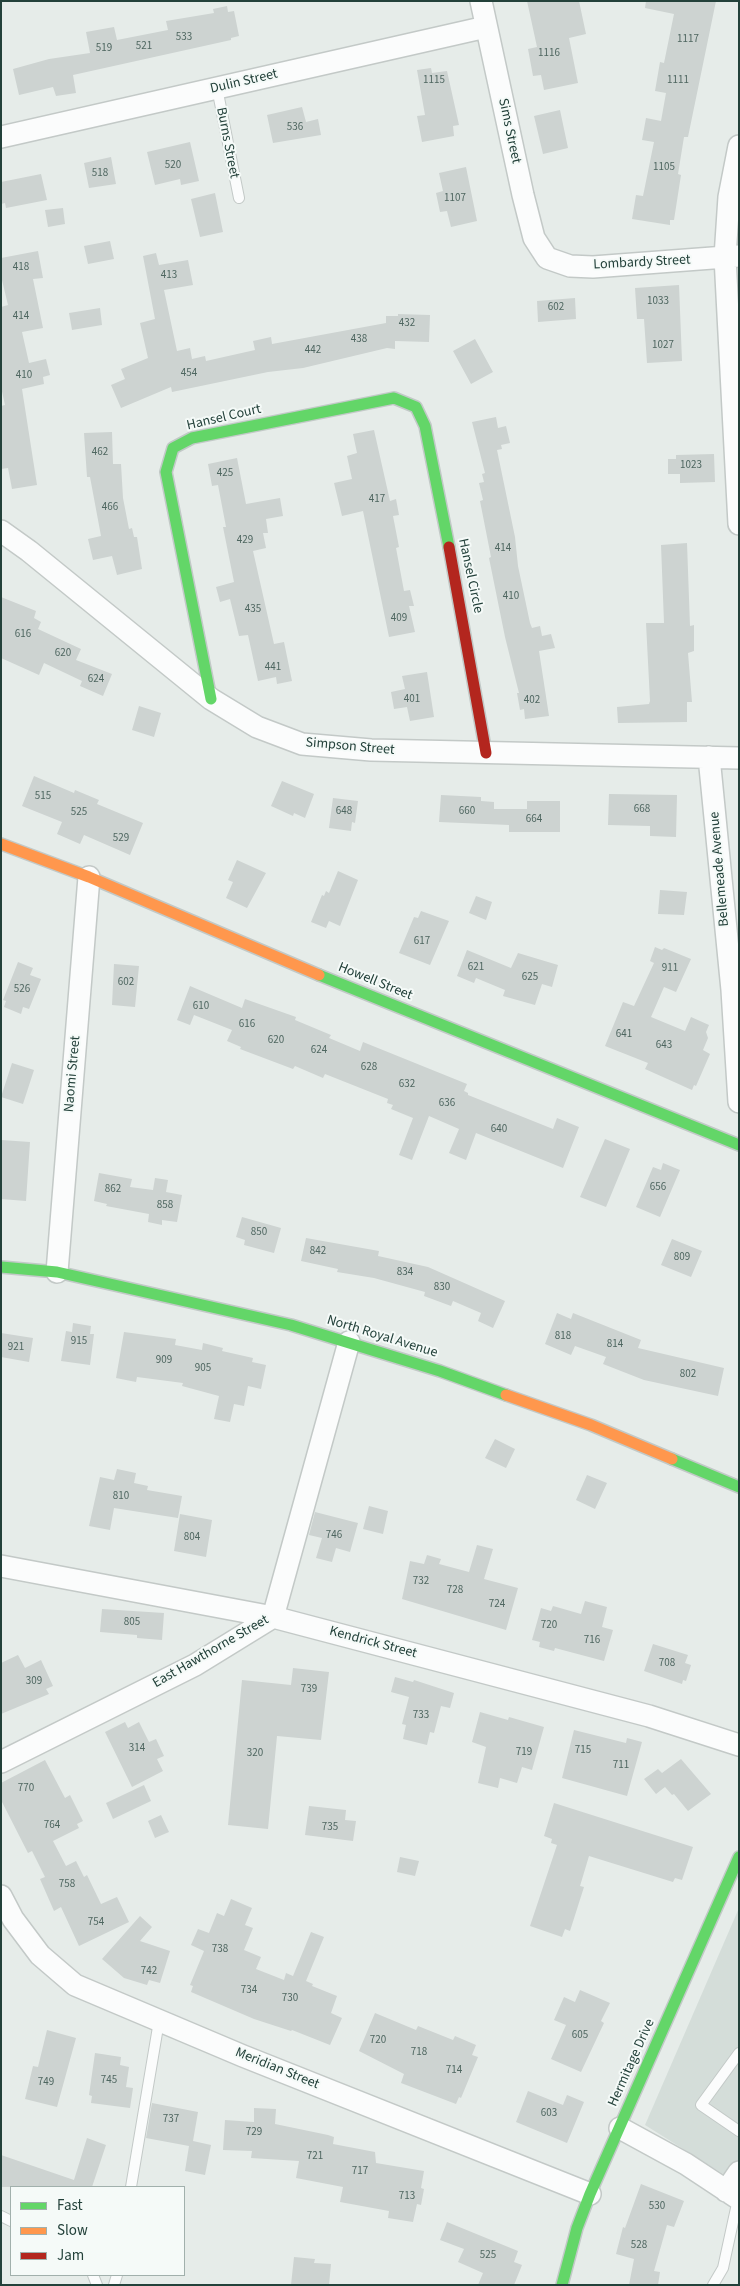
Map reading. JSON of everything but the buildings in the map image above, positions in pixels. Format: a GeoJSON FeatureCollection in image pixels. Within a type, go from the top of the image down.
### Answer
{"type":"FeatureCollection","features":[{"type":"Feature","properties":{"kind":"street","name":"Sims Street"},"geometry":{"type":"LineString","coordinates":[[481,1],[534,238],[547,258]]}},
{"type":"Feature","properties":{"kind":"street","name":"Dulin Street"},"geometry":{"type":"LineString","coordinates":[[1,137],[486,27]]}},
{"type":"Feature","properties":{"kind":"street"},"geometry":{"type":"LineString","coordinates":[[739,146],[729,197],[739,524]]}},
{"type":"Feature","properties":{"kind":"street","name":"Lombardy Street"},"geometry":{"type":"LineString","coordinates":[[547,258],[570,266],[593,267],[732,257]]}},
{"type":"Feature","properties":{"kind":"street","name":"Hansel Court"},"geometry":{"type":"LineString","coordinates":[[211,699],[166,472],[173,448],[192,438],[370,402],[394,398],[416,406]]}},
{"type":"Feature","properties":{"kind":"street","name":"Hansel Circle"},"geometry":{"type":"LineString","coordinates":[[416,406],[425,426],[465,627],[486,753]]}},
{"type":"Feature","properties":{"kind":"street","name":"Simpson Street"},"geometry":{"type":"LineString","coordinates":[[1,531],[29,551],[211,699],[257,727],[302,744],[371,750],[739,758]]}},
{"type":"Feature","properties":{"kind":"street","name":"Bellemeade Avenue"},"geometry":{"type":"LineString","coordinates":[[709,757],[732,990],[739,1102]]}},
{"type":"Feature","properties":{"kind":"street","name":"Howell Street"},"geometry":{"type":"LineString","coordinates":[[1,844],[88,877],[273,957],[739,1145]]}},
{"type":"Feature","properties":{"kind":"street","name":"Naomi Street"},"geometry":{"type":"LineString","coordinates":[[57,1272],[88,877]]}},
{"type":"Feature","properties":{"kind":"street","name":"North Royal Avenue"},"geometry":{"type":"LineString","coordinates":[[1,1266],[57,1272],[291,1325],[349,1342],[440,1371],[591,1425],[739,1487]]}},
{"type":"Feature","properties":{"kind":"street","name":"East Hawthorne Street"},"geometry":{"type":"LineString","coordinates":[[1,1762],[194,1665],[273,1617],[349,1342]]}},
{"type":"Feature","properties":{"kind":"street","name":"Kendrick Street"},"geometry":{"type":"LineString","coordinates":[[1,1566],[273,1617],[649,1716],[739,1745]]}},
{"type":"Feature","properties":{"kind":"street","name":"Hermitage Drive"},"geometry":{"type":"LineString","coordinates":[[562,2285],[577,2228],[590,2194],[739,1857]]}},
{"type":"Feature","properties":{"kind":"street","name":"Meridian Street"},"geometry":{"type":"LineString","coordinates":[[1,1896],[13,1919],[40,1955],[75,1985],[159,2021],[590,2194]]}},
{"type":"Feature","properties":{"kind":"street"},"geometry":{"type":"LineString","coordinates":[[620,2128],[686,2164],[734,2196],[739,2172]]}},
{"type":"Feature","properties":{"kind":"lane","name":"Burns Street"},"geometry":{"type":"LineString","coordinates":[[216,88],[239,198]]}},
{"type":"Feature","properties":{"kind":"lane"},"geometry":{"type":"LineString","coordinates":[[131,2186],[159,2021]]}},
{"type":"Feature","properties":{"kind":"lane"},"geometry":{"type":"LineString","coordinates":[[739,2052],[701,2105],[739,2131]]}},
{"type":"Feature","properties":{"kind":"lane"},"geometry":{"type":"LineString","coordinates":[[713,2285],[723,2268],[734,2196]]}},
{"type":"Feature","properties":{"kind":"shaded area"},"geometry":{"type":"Polygon","coordinates":[[[739,1908],[739,2184],[645,2125],[739,1908]]]}},
{"type":"Feature","properties":{"kind":"traffic: fast"},"geometry":{"type":"LineString","coordinates":[[211,699],[166,472],[173,448],[192,438],[394,398],[416,407],[425,426],[449,547]]}},
{"type":"Feature","properties":{"kind":"traffic: fast"},"geometry":{"type":"LineString","coordinates":[[319,975],[739,1145]]}},
{"type":"Feature","properties":{"kind":"traffic: fast"},"geometry":{"type":"LineString","coordinates":[[1,1267],[57,1272],[291,1325],[440,1371],[506,1395]]}},
{"type":"Feature","properties":{"kind":"traffic: fast"},"geometry":{"type":"LineString","coordinates":[[672,1459],[739,1487]]}},
{"type":"Feature","properties":{"kind":"traffic: fast"},"geometry":{"type":"LineString","coordinates":[[562,2285],[577,2228],[590,2194],[739,1857]]}},
{"type":"Feature","properties":{"kind":"traffic: slow"},"geometry":{"type":"LineString","coordinates":[[1,844],[89,877],[319,975]]}},
{"type":"Feature","properties":{"kind":"traffic: slow"},"geometry":{"type":"LineString","coordinates":[[506,1395],[591,1425],[672,1459]]}},
{"type":"Feature","properties":{"kind":"traffic: jam"},"geometry":{"type":"LineString","coordinates":[[449,547],[486,753]]}}]}
